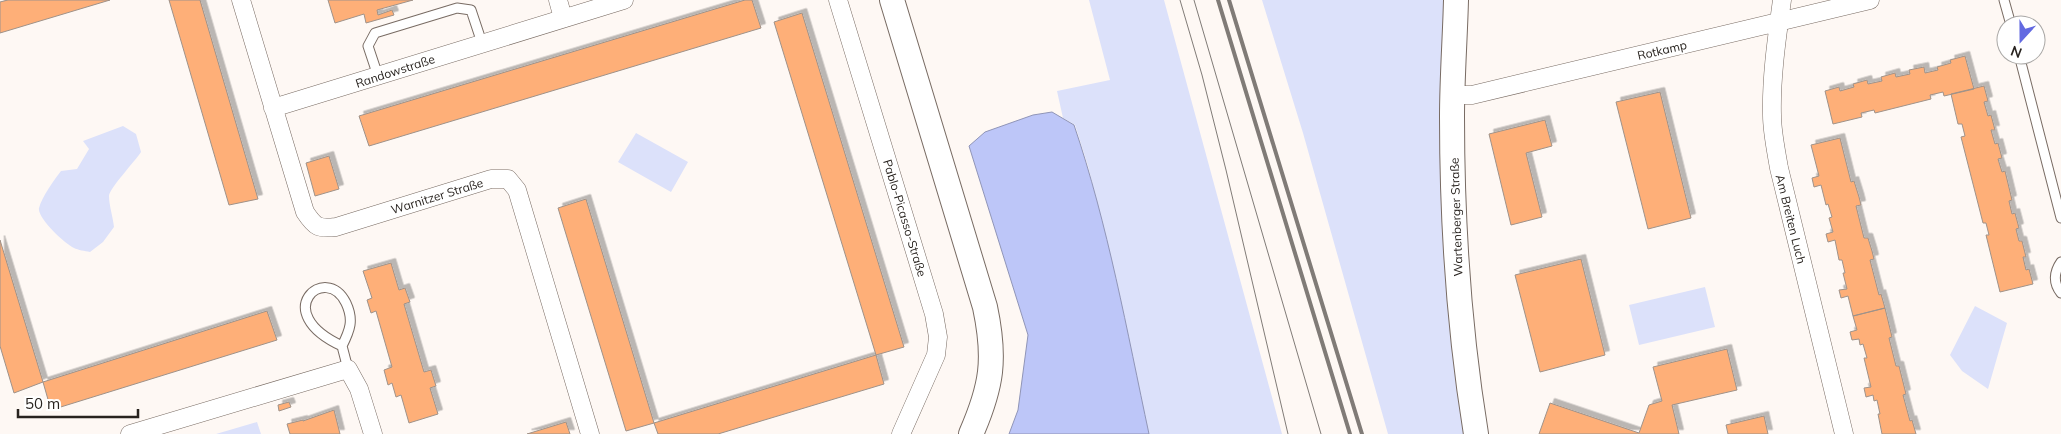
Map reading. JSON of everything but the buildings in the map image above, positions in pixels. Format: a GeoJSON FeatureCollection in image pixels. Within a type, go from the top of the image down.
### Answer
{"type":"FeatureCollection","features":[{"type":"Feature","properties":{"kind":"main road"},"geometry":{"type":"LineString","coordinates":[[892,0],[985,307],[991,333],[992,360],[989,386],[970,434]]}},
{"type":"Feature","properties":{"kind":"main road","name":"Wartenberger Straße"},"geometry":{"type":"LineString","coordinates":[[1456,0],[1452,95],[1457,263],[1463,332],[1476,434]]}},
{"type":"Feature","properties":{"kind":"street"},"geometry":{"type":"LineString","coordinates":[[241,0],[273,108]]}},
{"type":"Feature","properties":{"kind":"street"},"geometry":{"type":"LineString","coordinates":[[558,0],[563,18]]}},
{"type":"Feature","properties":{"kind":"street","name":"Randowstraße"},"geometry":{"type":"LineString","coordinates":[[273,108],[624,0]]}},
{"type":"Feature","properties":{"kind":"street","name":"Pablo-Picasso-Straße"},"geometry":{"type":"LineString","coordinates":[[838,0],[934,314],[938,338],[936,355],[900,434]]}},
{"type":"Feature","properties":{"kind":"street","name":"Am Breiten Luch"},"geometry":{"type":"LineString","coordinates":[[1782,0],[1772,115],[1779,168],[1844,434]]}},
{"type":"Feature","properties":{"kind":"street","name":"Rotkamp"},"geometry":{"type":"LineString","coordinates":[[1452,95],[1472,95],[1870,0]]}},
{"type":"Feature","properties":{"kind":"street","name":"Warnitzer Straße"},"geometry":{"type":"LineString","coordinates":[[273,108],[305,212],[312,223],[322,229],[336,227],[490,179],[508,179],[517,190],[590,434]]}},
{"type":"Feature","properties":{"kind":"street"},"geometry":{"type":"LineString","coordinates":[[130,434],[348,369],[360,389],[373,434]]}},
{"type":"Feature","properties":{"kind":"lane"},"geometry":{"type":"LineString","coordinates":[[2004,0],[2008,15]]}},
{"type":"Feature","properties":{"kind":"lane"},"geometry":{"type":"LineString","coordinates":[[378,76],[368,46],[375,34],[457,8],[471,10],[482,43]]}},
{"type":"Feature","properties":{"kind":"lane"},"geometry":{"type":"LineString","coordinates":[[2022,65],[2061,218]]}},
{"type":"Feature","properties":{"kind":"lane"},"geometry":{"type":"LineString","coordinates":[[2061,262],[2055,274],[2056,283],[2061,293]]}},
{"type":"Feature","properties":{"kind":"lane"},"geometry":{"type":"LineString","coordinates":[[342,346],[331,341],[307,318],[304,307],[308,295],[316,289],[334,289],[343,296],[350,311],[350,329],[342,346],[348,369]]}},
{"type":"Feature","properties":{"kind":"shaded area"},"geometry":{"type":"Polygon","coordinates":[[[1089,0],[1164,0],[1282,434],[1149,434],[1088,166],[1075,125],[1063,118],[1057,91],[1110,80],[1089,0]]]}},
{"type":"Feature","properties":{"kind":"shaded area"},"geometry":{"type":"Polygon","coordinates":[[[1262,0],[1447,0],[1467,434],[1388,434],[1303,133],[1262,0]]]}},
{"type":"Feature","properties":{"kind":"shaded area"},"geometry":{"type":"Polygon","coordinates":[[[123,126],[136,134],[141,152],[110,192],[109,200],[114,227],[103,242],[90,252],[76,249],[52,230],[42,218],[39,208],[61,171],[77,169],[89,149],[83,141],[123,126]]]}},
{"type":"Feature","properties":{"kind":"shaded area"},"geometry":{"type":"Polygon","coordinates":[[[636,133],[688,162],[671,192],[618,162],[636,133]]]}},
{"type":"Feature","properties":{"kind":"shaded area"},"geometry":{"type":"Polygon","coordinates":[[[1705,287],[1715,327],[1639,345],[1629,305],[1705,287]]]}},
{"type":"Feature","properties":{"kind":"shaded area"},"geometry":{"type":"Polygon","coordinates":[[[1975,306],[2007,323],[1988,389],[1962,371],[1950,355],[1975,306]]]}},
{"type":"Feature","properties":{"kind":"shaded area"},"geometry":{"type":"Polygon","coordinates":[[[257,422],[261,434],[216,434],[257,422]]]}},
{"type":"Feature","properties":{"kind":"water"},"geometry":{"type":"Polygon","coordinates":[[[1052,112],[1074,125],[1086,163],[1116,278],[1149,434],[1009,434],[1018,410],[1028,335],[969,146],[985,132],[1033,115],[1052,112]]]}},
{"type":"Feature","properties":{"kind":"tram line"},"geometry":{"type":"LineString","coordinates":[[1180,0],[1202,75],[1226,170],[1288,434]]}},
{"type":"Feature","properties":{"kind":"tram line"},"geometry":{"type":"LineString","coordinates":[[1194,0],[1321,434]]}},
{"type":"Feature","properties":{"kind":"railway"},"geometry":{"type":"LineString","coordinates":[[1218,0],[1350,434]]}},
{"type":"Feature","properties":{"kind":"railway"},"geometry":{"type":"LineString","coordinates":[[1229,0],[1362,434]]}}]}
